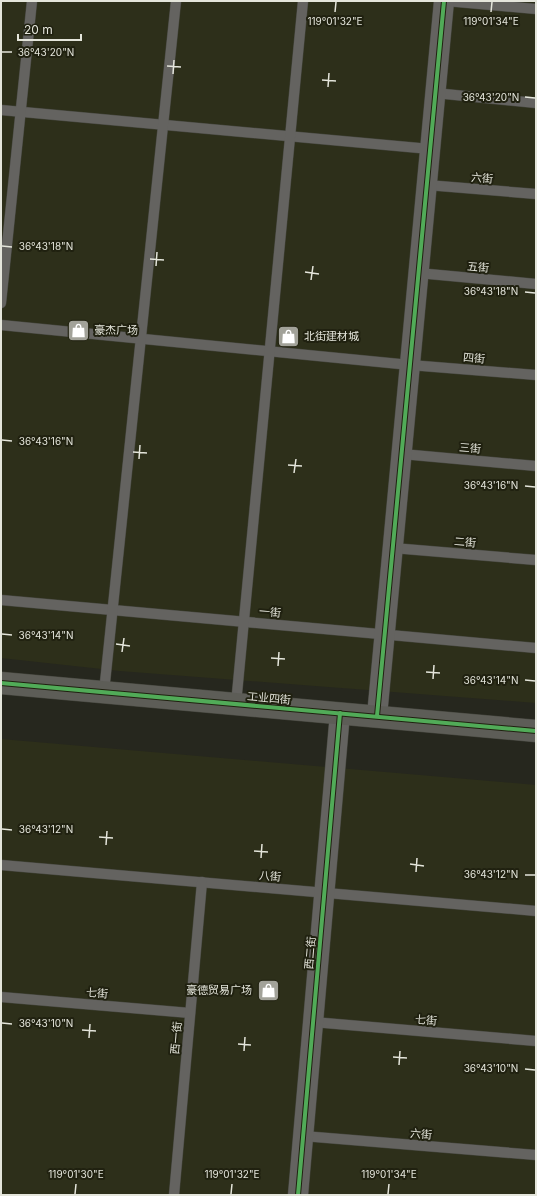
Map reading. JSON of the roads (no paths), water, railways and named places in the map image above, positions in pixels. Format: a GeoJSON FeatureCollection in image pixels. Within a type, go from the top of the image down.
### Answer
{"type":"FeatureCollection","features":[{"type":"Feature","properties":{"kind":"street"},"geometry":{"type":"LineString","coordinates":[[377,716],[426,185],[445,1]]}},
{"type":"Feature","properties":{"kind":"street","name":"工业四街"},"geometry":{"type":"LineString","coordinates":[[1,683],[536,731]]}},
{"type":"Feature","properties":{"kind":"street","name":"西二街"},"geometry":{"type":"LineString","coordinates":[[298,1195],[340,713]]}},
{"type":"Feature","properties":{"kind":"lane"},"geometry":{"type":"LineString","coordinates":[[1,303],[32,1]]}},
{"type":"Feature","properties":{"kind":"lane"},"geometry":{"type":"LineString","coordinates":[[104,692],[176,1]]}},
{"type":"Feature","properties":{"kind":"lane"},"geometry":{"type":"LineString","coordinates":[[236,704],[303,1]]}},
{"type":"Feature","properties":{"kind":"lane"},"geometry":{"type":"LineString","coordinates":[[445,1],[536,9]]}},
{"type":"Feature","properties":{"kind":"lane"},"geometry":{"type":"LineString","coordinates":[[435,93],[536,103]]}},
{"type":"Feature","properties":{"kind":"lane"},"geometry":{"type":"LineString","coordinates":[[1,110],[430,149]]}},
{"type":"Feature","properties":{"kind":"lane","name":"六街"},"geometry":{"type":"LineString","coordinates":[[426,185],[536,194]]}},
{"type":"Feature","properties":{"kind":"lane","name":"五街"},"geometry":{"type":"LineString","coordinates":[[418,274],[536,284]]}},
{"type":"Feature","properties":{"kind":"lane","name":"四街"},"geometry":{"type":"LineString","coordinates":[[1,325],[410,365],[536,375]]}},
{"type":"Feature","properties":{"kind":"lane","name":"三街"},"geometry":{"type":"LineString","coordinates":[[402,454],[536,466]]}},
{"type":"Feature","properties":{"kind":"lane","name":"二街"},"geometry":{"type":"LineString","coordinates":[[393,548],[536,560]]}},
{"type":"Feature","properties":{"kind":"lane","name":"一街"},"geometry":{"type":"LineString","coordinates":[[1,600],[536,648]]}},
{"type":"Feature","properties":{"kind":"lane","name":"八街"},"geometry":{"type":"LineString","coordinates":[[1,865],[536,911]]}},
{"type":"Feature","properties":{"kind":"lane","name":"西一街"},"geometry":{"type":"LineString","coordinates":[[174,1195],[202,882]]}},
{"type":"Feature","properties":{"kind":"lane","name":"七街"},"geometry":{"type":"LineString","coordinates":[[1,997],[190,1013]]}},
{"type":"Feature","properties":{"kind":"lane","name":"七街"},"geometry":{"type":"LineString","coordinates":[[313,1022],[536,1041]]}},
{"type":"Feature","properties":{"kind":"lane","name":"六街"},"geometry":{"type":"LineString","coordinates":[[303,1136],[536,1155]]}},
{"type":"Feature","properties":{"kind":"place","name":"豪杰广场"},"geometry":{"type":"Point","coordinates":[78,330]}},
{"type":"Feature","properties":{"kind":"place","name":"北街建材城"},"geometry":{"type":"Point","coordinates":[289,336]}},
{"type":"Feature","properties":{"kind":"place","name":"豪德贸易广场"},"geometry":{"type":"Point","coordinates":[268,990]}}]}
